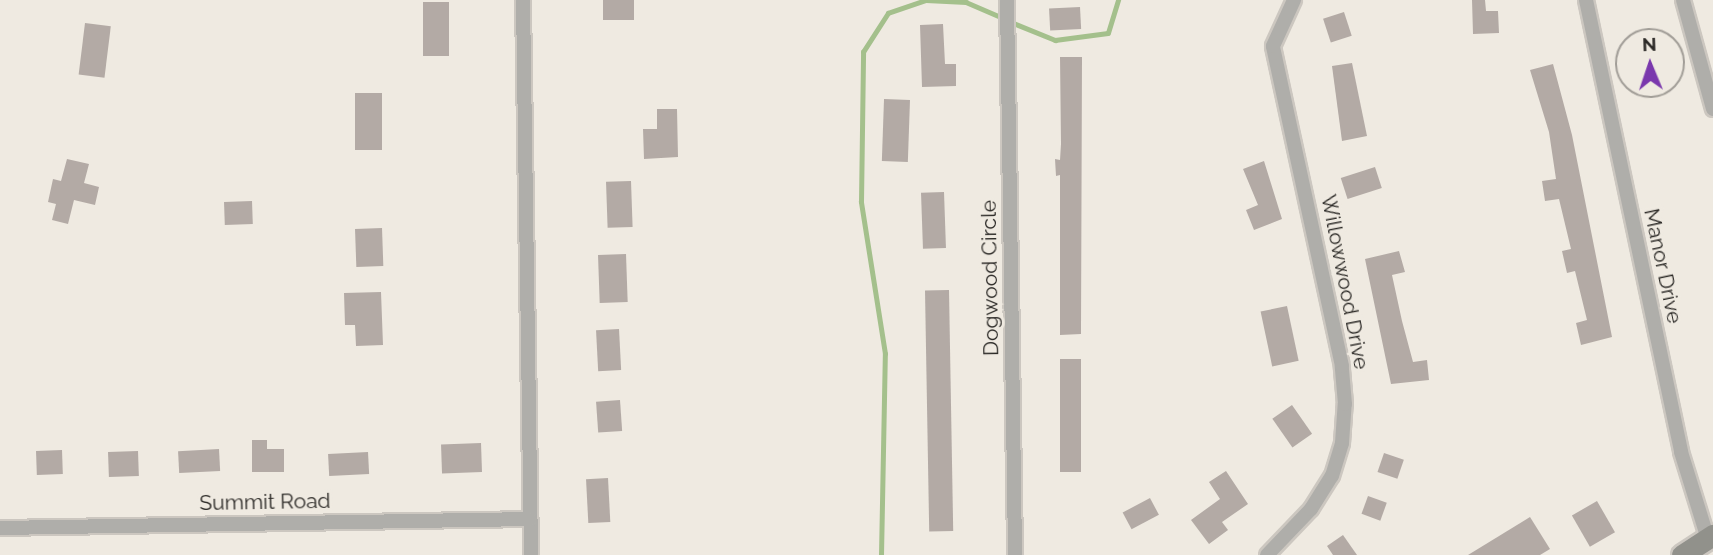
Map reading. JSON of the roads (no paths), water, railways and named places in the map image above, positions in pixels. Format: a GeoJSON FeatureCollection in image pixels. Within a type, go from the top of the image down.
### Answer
{"type":"FeatureCollection","features":[{"type":"Feature","properties":{"kind":"main road"},"geometry":{"type":"LineString","coordinates":[[1682,555],[1710,537]]}},
{"type":"Feature","properties":{"kind":"street"},"geometry":{"type":"LineString","coordinates":[[523,0],[531,555]]}},
{"type":"Feature","properties":{"kind":"street","name":"Dogwood Circle"},"geometry":{"type":"LineString","coordinates":[[1007,0],[1015,555]]}},
{"type":"Feature","properties":{"kind":"street","name":"Willowwood Drive"},"geometry":{"type":"LineString","coordinates":[[1267,555],[1311,509],[1332,477],[1342,443],[1345,404],[1337,342],[1273,46],[1294,0]]}},
{"type":"Feature","properties":{"kind":"street","name":"Manor Drive"},"geometry":{"type":"LineString","coordinates":[[1586,0],[1681,452],[1710,537]]}},
{"type":"Feature","properties":{"kind":"street"},"geometry":{"type":"LineString","coordinates":[[1683,0],[1713,109]]}},
{"type":"Feature","properties":{"kind":"street","name":"Summit Road"},"geometry":{"type":"LineString","coordinates":[[0,528],[530,519]]}},
{"type":"Feature","properties":{"kind":"waterway"},"geometry":{"type":"LineString","coordinates":[[881,555],[885,354],[861,202],[863,52],[888,13],[925,0]]}},
{"type":"Feature","properties":{"kind":"waterway"},"geometry":{"type":"LineString","coordinates":[[926,0],[966,2],[1003,18]]}},
{"type":"Feature","properties":{"kind":"waterway"},"geometry":{"type":"LineString","coordinates":[[1011,22],[1055,40],[1108,33],[1118,0]]}}]}
